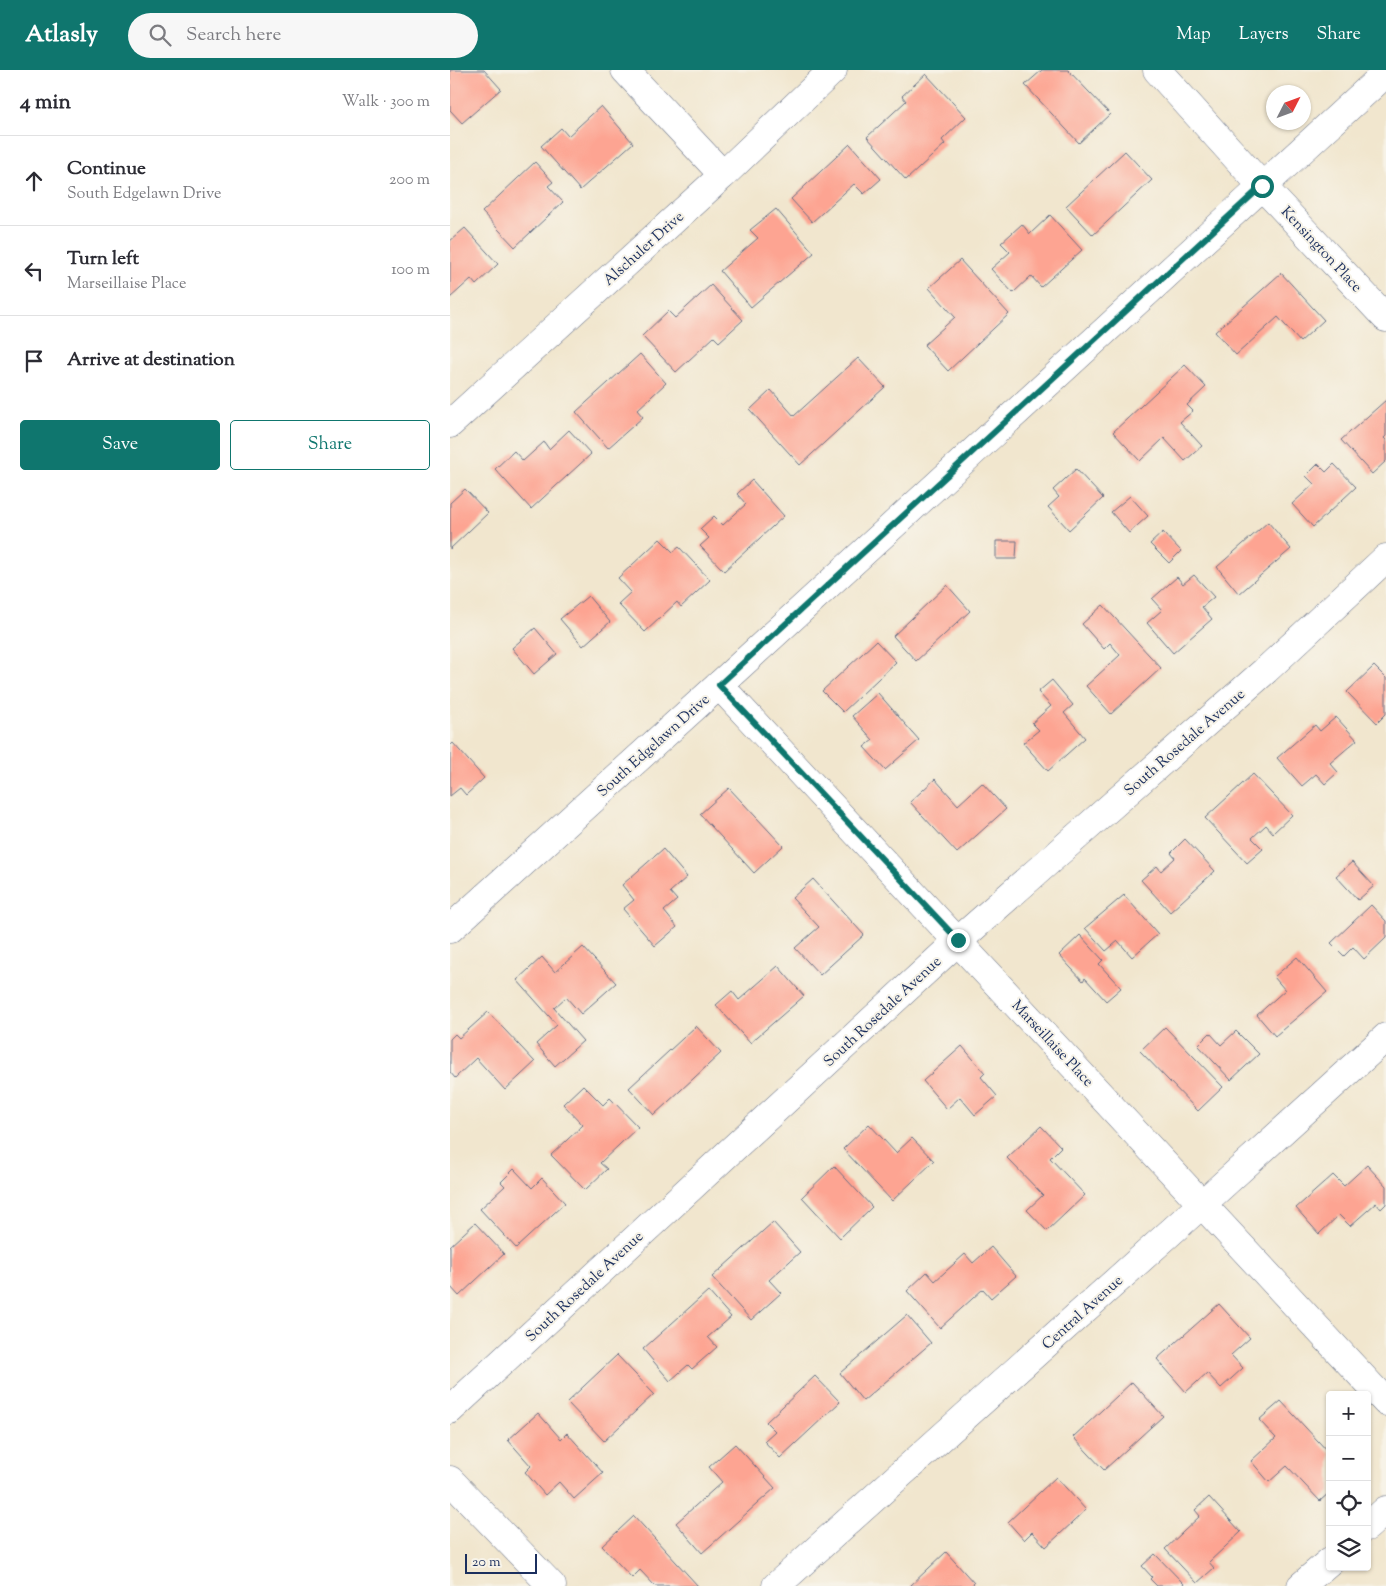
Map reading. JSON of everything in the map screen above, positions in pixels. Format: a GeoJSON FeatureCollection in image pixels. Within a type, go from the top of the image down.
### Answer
{"type":"FeatureCollection","features":[{"type":"Feature","properties":{"kind":"street"},"geometry":{"type":"LineString","coordinates":[[625,70],[723,175]]}},
{"type":"Feature","properties":{"kind":"street","name":"Alschuler Drive"},"geometry":{"type":"LineString","coordinates":[[450,424],[723,175],[833,70]]}},
{"type":"Feature","properties":{"kind":"street","name":"Kensington Place"},"geometry":{"type":"LineString","coordinates":[[1157,70],[1262,186],[1386,318]]}},
{"type":"Feature","properties":{"kind":"street","name":"South Edgelawn Drive"},"geometry":{"type":"LineString","coordinates":[[450,929],[1386,73]]}},
{"type":"Feature","properties":{"kind":"street","name":"South Rosedale Avenue"},"geometry":{"type":"LineString","coordinates":[[450,1410],[958,940],[1266,670],[1386,558]]}},
{"type":"Feature","properties":{"kind":"street","name":"Marseillaise Place"},"geometry":{"type":"LineString","coordinates":[[719,685],[1386,1402]]}},
{"type":"Feature","properties":{"kind":"street","name":"Central Avenue"},"geometry":{"type":"LineString","coordinates":[[776,1586],[1386,1037]]}},
{"type":"Feature","properties":{"kind":"street"},"geometry":{"type":"LineString","coordinates":[[450,1480],[552,1586]]}},
{"type":"Feature","properties":{"kind":"street"},"geometry":{"type":"LineString","coordinates":[[1368,1526],[1386,1510]]}},
{"type":"Feature","properties":{"kind":"street"},"geometry":{"type":"LineString","coordinates":[[1301,1586],[1326,1564]]}},
{"type":"Feature","properties":{"kind":"building"},"geometry":{"type":"Polygon","coordinates":[[[450,70],[484,70],[501,89],[462,123],[450,110],[450,70]]]}},
{"type":"Feature","properties":{"kind":"building"},"geometry":{"type":"Polygon","coordinates":[[[1042,70],[1068,70],[1110,114],[1079,143],[1025,85],[1042,70]]]}},
{"type":"Feature","properties":{"kind":"building"},"geometry":{"type":"Polygon","coordinates":[[[926,74],[966,117],[942,140],[945,144],[906,180],[867,137],[906,101],[902,96],[926,74]]]}},
{"type":"Feature","properties":{"kind":"building"},"geometry":{"type":"Polygon","coordinates":[[[601,106],[633,143],[580,190],[541,146],[561,128],[568,136],[601,106]]]}},
{"type":"Feature","properties":{"kind":"building"},"geometry":{"type":"Polygon","coordinates":[[[850,144],[881,179],[864,194],[854,184],[812,222],[791,199],[850,144]]]}},
{"type":"Feature","properties":{"kind":"building"},"geometry":{"type":"Polygon","coordinates":[[[1125,151],[1152,180],[1093,235],[1066,206],[1125,151]]]}},
{"type":"Feature","properties":{"kind":"building"},"geometry":{"type":"Polygon","coordinates":[[[535,162],[553,182],[548,186],[563,202],[515,247],[482,212],[535,162]]]}},
{"type":"Feature","properties":{"kind":"building"},"geometry":{"type":"Polygon","coordinates":[[[776,209],[814,253],[751,307],[720,271],[758,238],[750,230],[776,209]]]}},
{"type":"Feature","properties":{"kind":"building"},"geometry":{"type":"Polygon","coordinates":[[[1050,215],[1082,250],[1041,287],[1031,276],[1013,293],[991,269],[1010,252],[1001,243],[1022,224],[1030,234],[1050,215]]]}},
{"type":"Feature","properties":{"kind":"building"},"geometry":{"type":"Polygon","coordinates":[[[465,228],[498,264],[476,285],[471,279],[450,298],[450,241],[465,228]]]}},
{"type":"Feature","properties":{"kind":"building"},"geometry":{"type":"Polygon","coordinates":[[[960,260],[1009,314],[948,371],[924,345],[955,317],[929,288],[960,260]]]}},
{"type":"Feature","properties":{"kind":"building"},"geometry":{"type":"Polygon","coordinates":[[[1281,273],[1324,320],[1300,342],[1278,317],[1236,355],[1215,332],[1281,273]]]}},
{"type":"Feature","properties":{"kind":"building"},"geometry":{"type":"Polygon","coordinates":[[[711,285],[743,320],[719,342],[714,337],[676,372],[642,336],[668,311],[675,318],[711,285]]]}},
{"type":"Feature","properties":{"kind":"building"},"geometry":{"type":"Polygon","coordinates":[[[640,354],[666,383],[637,410],[643,417],[608,448],[576,412],[640,354]]]}},
{"type":"Feature","properties":{"kind":"building"},"geometry":{"type":"Polygon","coordinates":[[[858,358],[885,387],[800,465],[750,410],[771,390],[794,416],[858,358]]]}},
{"type":"Feature","properties":{"kind":"building"},"geometry":{"type":"Polygon","coordinates":[[[1185,365],[1206,387],[1187,405],[1193,411],[1180,422],[1202,446],[1185,461],[1164,438],[1140,461],[1113,432],[1185,365]]]}},
{"type":"Feature","properties":{"kind":"building"},"geometry":{"type":"Polygon","coordinates":[[[1386,400],[1386,436],[1384,438],[1386,440],[1386,461],[1372,474],[1341,440],[1386,400]]]}},
{"type":"Feature","properties":{"kind":"building"},"geometry":{"type":"Polygon","coordinates":[[[569,430],[591,454],[531,509],[495,469],[514,451],[523,461],[544,442],[549,449],[569,430]]]}},
{"type":"Feature","properties":{"kind":"building"},"geometry":{"type":"Polygon","coordinates":[[[1318,464],[1326,472],[1334,464],[1356,487],[1313,527],[1292,504],[1314,484],[1306,476],[1318,464]]]}},
{"type":"Feature","properties":{"kind":"building"},"geometry":{"type":"Polygon","coordinates":[[[1076,469],[1103,498],[1069,530],[1048,507],[1059,497],[1053,490],[1076,469]]]}},
{"type":"Feature","properties":{"kind":"building"},"geometry":{"type":"Polygon","coordinates":[[[752,480],[784,516],[724,571],[700,546],[709,538],[700,529],[714,516],[723,525],[746,504],[737,494],[752,480]]]}},
{"type":"Feature","properties":{"kind":"building"},"geometry":{"type":"Polygon","coordinates":[[[465,489],[488,513],[450,549],[450,503],[465,489]]]}},
{"type":"Feature","properties":{"kind":"building"},"geometry":{"type":"Polygon","coordinates":[[[1130,496],[1148,516],[1129,533],[1111,512],[1130,496]]]}},
{"type":"Feature","properties":{"kind":"building"},"geometry":{"type":"Polygon","coordinates":[[[1268,522],[1291,549],[1239,594],[1217,567],[1268,522]]]}},
{"type":"Feature","properties":{"kind":"building"},"geometry":{"type":"Polygon","coordinates":[[[1163,532],[1181,551],[1169,563],[1150,544],[1163,532]]]}},
{"type":"Feature","properties":{"kind":"building"},"geometry":{"type":"Polygon","coordinates":[[[660,539],[673,552],[679,547],[710,580],[681,607],[677,602],[645,632],[618,604],[631,592],[618,578],[660,539]]]}},
{"type":"Feature","properties":{"kind":"building"},"geometry":{"type":"Polygon","coordinates":[[[996,541],[1017,541],[1016,559],[996,559],[996,541]]]}},
{"type":"Feature","properties":{"kind":"building"},"geometry":{"type":"Polygon","coordinates":[[[1194,575],[1214,597],[1202,607],[1212,619],[1173,653],[1147,623],[1162,610],[1152,599],[1177,577],[1183,584],[1194,575]]]}},
{"type":"Feature","properties":{"kind":"building"},"geometry":{"type":"Polygon","coordinates":[[[947,585],[970,611],[916,661],[893,636],[947,585]]]}},
{"type":"Feature","properties":{"kind":"building"},"geometry":{"type":"Polygon","coordinates":[[[588,596],[610,622],[583,646],[560,619],[588,596]]]}},
{"type":"Feature","properties":{"kind":"building"},"geometry":{"type":"Polygon","coordinates":[[[1103,605],[1161,668],[1111,714],[1086,686],[1120,655],[1110,643],[1104,649],[1082,624],[1103,605]]]}},
{"type":"Feature","properties":{"kind":"building"},"geometry":{"type":"Polygon","coordinates":[[[535,628],[557,654],[534,674],[512,648],[535,628]]]}},
{"type":"Feature","properties":{"kind":"building"},"geometry":{"type":"Polygon","coordinates":[[[876,641],[896,662],[843,712],[822,691],[876,641]]]}},
{"type":"Feature","properties":{"kind":"building"},"geometry":{"type":"Polygon","coordinates":[[[1374,666],[1386,678],[1386,714],[1377,723],[1347,692],[1374,666]]]}},
{"type":"Feature","properties":{"kind":"building"},"geometry":{"type":"Polygon","coordinates":[[[1052,680],[1073,705],[1064,713],[1085,738],[1048,771],[1023,743],[1039,730],[1032,723],[1051,706],[1038,692],[1052,680]]]}},
{"type":"Feature","properties":{"kind":"building"},"geometry":{"type":"Polygon","coordinates":[[[878,693],[919,740],[885,770],[864,747],[873,740],[852,716],[878,693]]]}},
{"type":"Feature","properties":{"kind":"building"},"geometry":{"type":"Polygon","coordinates":[[[1336,717],[1357,740],[1330,763],[1338,772],[1325,784],[1316,774],[1302,786],[1277,758],[1315,725],[1320,731],[1336,717]]]}},
{"type":"Feature","properties":{"kind":"building"},"geometry":{"type":"Polygon","coordinates":[[[453,743],[484,778],[466,795],[460,788],[450,796],[450,746],[453,743]]]}},
{"type":"Feature","properties":{"kind":"building"},"geometry":{"type":"Polygon","coordinates":[[[1253,774],[1292,815],[1273,833],[1266,825],[1252,838],[1263,849],[1247,863],[1205,818],[1253,774]]]}},
{"type":"Feature","properties":{"kind":"building"},"geometry":{"type":"Polygon","coordinates":[[[935,779],[958,805],[982,783],[1006,809],[957,853],[910,802],[935,779]]]}},
{"type":"Feature","properties":{"kind":"building"},"geometry":{"type":"Polygon","coordinates":[[[729,788],[783,846],[754,873],[700,814],[729,788]]]}},
{"type":"Feature","properties":{"kind":"building"},"geometry":{"type":"Polygon","coordinates":[[[1185,839],[1215,871],[1170,912],[1141,880],[1157,866],[1161,871],[1175,858],[1171,853],[1185,839]]]}},
{"type":"Feature","properties":{"kind":"building"},"geometry":{"type":"Polygon","coordinates":[[[663,849],[687,877],[670,892],[677,900],[664,911],[677,927],[655,946],[623,909],[634,900],[622,885],[663,849]]]}},
{"type":"Feature","properties":{"kind":"building"},"geometry":{"type":"Polygon","coordinates":[[[1352,862],[1374,886],[1358,900],[1336,876],[1352,862]]]}},
{"type":"Feature","properties":{"kind":"building"},"geometry":{"type":"Polygon","coordinates":[[[813,879],[864,935],[820,975],[795,948],[819,927],[792,898],[813,879]]]}},
{"type":"Feature","properties":{"kind":"building"},"geometry":{"type":"Polygon","coordinates":[[[1124,895],[1158,934],[1132,957],[1118,941],[1106,951],[1085,928],[1124,895]]]}},
{"type":"Feature","properties":{"kind":"building"},"geometry":{"type":"Polygon","coordinates":[[[1371,905],[1386,921],[1386,938],[1364,959],[1353,947],[1344,956],[1331,943],[1371,905]]]}},
{"type":"Feature","properties":{"kind":"building"},"geometry":{"type":"Polygon","coordinates":[[[1080,935],[1103,960],[1099,964],[1121,988],[1106,1001],[1085,978],[1083,981],[1059,955],[1080,935]]]}},
{"type":"Feature","properties":{"kind":"building"},"geometry":{"type":"Polygon","coordinates":[[[583,947],[616,983],[581,1014],[566,997],[554,1008],[583,1041],[555,1066],[536,1044],[557,1025],[517,980],[542,957],[555,972],[583,947]]]}},
{"type":"Feature","properties":{"kind":"building"},"geometry":{"type":"Polygon","coordinates":[[[1297,957],[1327,992],[1275,1036],[1257,1015],[1285,990],[1274,977],[1297,957]]]}},
{"type":"Feature","properties":{"kind":"building"},"geometry":{"type":"Polygon","coordinates":[[[778,966],[804,996],[750,1043],[716,1005],[732,991],[739,1000],[778,966]]]}},
{"type":"Feature","properties":{"kind":"building"},"geometry":{"type":"Polygon","coordinates":[[[488,1012],[535,1062],[505,1090],[476,1058],[455,1078],[450,1072],[450,1039],[455,1034],[459,1038],[488,1012]]]}},
{"type":"Feature","properties":{"kind":"building"},"geometry":{"type":"Polygon","coordinates":[[[696,1026],[721,1053],[654,1115],[629,1088],[696,1026]]]}},
{"type":"Feature","properties":{"kind":"building"},"geometry":{"type":"Polygon","coordinates":[[[1165,1027],[1223,1087],[1198,1111],[1140,1051],[1165,1027]]]}},
{"type":"Feature","properties":{"kind":"building"},"geometry":{"type":"Polygon","coordinates":[[[1236,1031],[1259,1054],[1231,1080],[1198,1045],[1210,1033],[1221,1045],[1236,1031]]]}},
{"type":"Feature","properties":{"kind":"building"},"geometry":{"type":"Polygon","coordinates":[[[962,1046],[985,1073],[981,1077],[997,1096],[975,1115],[960,1097],[947,1109],[923,1081],[962,1046]]]}},
{"type":"Feature","properties":{"kind":"building"},"geometry":{"type":"Polygon","coordinates":[[[583,1085],[603,1105],[610,1098],[638,1127],[600,1163],[607,1169],[585,1190],[551,1155],[583,1125],[563,1104],[583,1085]]]}},
{"type":"Feature","properties":{"kind":"building"},"geometry":{"type":"Polygon","coordinates":[[[869,1124],[896,1153],[912,1138],[934,1161],[892,1201],[843,1149],[869,1124]]]}},
{"type":"Feature","properties":{"kind":"building"},"geometry":{"type":"Polygon","coordinates":[[[1041,1126],[1061,1147],[1050,1158],[1085,1195],[1047,1231],[1027,1210],[1043,1195],[1007,1158],[1041,1126]]]}},
{"type":"Feature","properties":{"kind":"building"},"geometry":{"type":"Polygon","coordinates":[[[1367,1165],[1386,1186],[1386,1204],[1381,1209],[1376,1203],[1350,1226],[1339,1215],[1319,1234],[1296,1208],[1333,1175],[1344,1186],[1367,1165]]]}},
{"type":"Feature","properties":{"kind":"building"},"geometry":{"type":"Polygon","coordinates":[[[834,1166],[872,1207],[840,1238],[802,1197],[834,1166]]]}},
{"type":"Feature","properties":{"kind":"building"},"geometry":{"type":"Polygon","coordinates":[[[514,1169],[532,1188],[542,1178],[565,1203],[516,1248],[480,1209],[505,1186],[501,1182],[514,1169]]]}},
{"type":"Feature","properties":{"kind":"building"},"geometry":{"type":"Polygon","coordinates":[[[773,1222],[800,1252],[769,1280],[781,1293],[751,1320],[712,1277],[773,1222]]]}},
{"type":"Feature","properties":{"kind":"building"},"geometry":{"type":"Polygon","coordinates":[[[475,1223],[504,1254],[459,1296],[450,1286],[450,1246],[475,1223]]]}},
{"type":"Feature","properties":{"kind":"building"},"geometry":{"type":"Polygon","coordinates":[[[991,1247],[1016,1276],[991,1298],[983,1289],[940,1328],[907,1291],[927,1272],[935,1281],[965,1254],[973,1263],[991,1247]]]}},
{"type":"Feature","properties":{"kind":"building"},"geometry":{"type":"Polygon","coordinates":[[[708,1291],[731,1317],[708,1337],[717,1347],[692,1369],[688,1365],[670,1381],[643,1349],[708,1291]]]}},
{"type":"Feature","properties":{"kind":"building"},"geometry":{"type":"Polygon","coordinates":[[[1219,1304],[1250,1338],[1231,1355],[1243,1368],[1221,1388],[1207,1373],[1186,1392],[1157,1359],[1219,1304]]]}},
{"type":"Feature","properties":{"kind":"building"},"geometry":{"type":"Polygon","coordinates":[[[907,1315],[931,1343],[863,1401],[840,1373],[907,1315]]]}},
{"type":"Feature","properties":{"kind":"building"},"geometry":{"type":"Polygon","coordinates":[[[617,1355],[654,1394],[604,1441],[567,1402],[617,1355]]]}},
{"type":"Feature","properties":{"kind":"building"},"geometry":{"type":"Polygon","coordinates":[[[815,1376],[840,1402],[780,1458],[764,1441],[775,1431],[766,1422],[815,1376]]]}},
{"type":"Feature","properties":{"kind":"building"},"geometry":{"type":"Polygon","coordinates":[[[1132,1382],[1163,1416],[1104,1470],[1073,1437],[1132,1382]]]}},
{"type":"Feature","properties":{"kind":"building"},"geometry":{"type":"Polygon","coordinates":[[[1281,1401],[1326,1450],[1326,1496],[1320,1501],[1287,1466],[1269,1482],[1251,1461],[1276,1438],[1259,1420],[1281,1401]]]}},
{"type":"Feature","properties":{"kind":"building"},"geometry":{"type":"Polygon","coordinates":[[[538,1413],[561,1439],[567,1433],[603,1473],[574,1499],[559,1482],[545,1495],[525,1472],[531,1466],[508,1440],[538,1413]]]}},
{"type":"Feature","properties":{"kind":"building"},"geometry":{"type":"Polygon","coordinates":[[[735,1444],[775,1488],[702,1553],[676,1523],[722,1482],[709,1467],[735,1444]]]}},
{"type":"Feature","properties":{"kind":"building"},"geometry":{"type":"Polygon","coordinates":[[[1056,1477],[1086,1510],[1046,1547],[1032,1532],[1024,1540],[1008,1522],[1056,1477]]]}},
{"type":"Feature","properties":{"kind":"building"},"geometry":{"type":"Polygon","coordinates":[[[1209,1497],[1241,1532],[1209,1562],[1214,1568],[1197,1583],[1165,1549],[1200,1516],[1195,1510],[1209,1497]]]}},
{"type":"Feature","properties":{"kind":"building"},"geometry":{"type":"Polygon","coordinates":[[[634,1516],[698,1586],[655,1586],[640,1570],[632,1578],[602,1546],[634,1516]]]}},
{"type":"Feature","properties":{"kind":"building"},"geometry":{"type":"Polygon","coordinates":[[[946,1552],[974,1583],[971,1586],[910,1586],[946,1552]]]}},
{"type":"Feature","properties":{"kind":"building"},"geometry":{"type":"Polygon","coordinates":[[[1155,1554],[1184,1584],[1181,1586],[1157,1586],[1150,1579],[1152,1577],[1142,1566],[1155,1554]]]}},
{"type":"Feature","properties":{"kind":"route"},"geometry":{"type":"LineString","coordinates":[[958,940],[719,685],[1262,186]]}}]}
